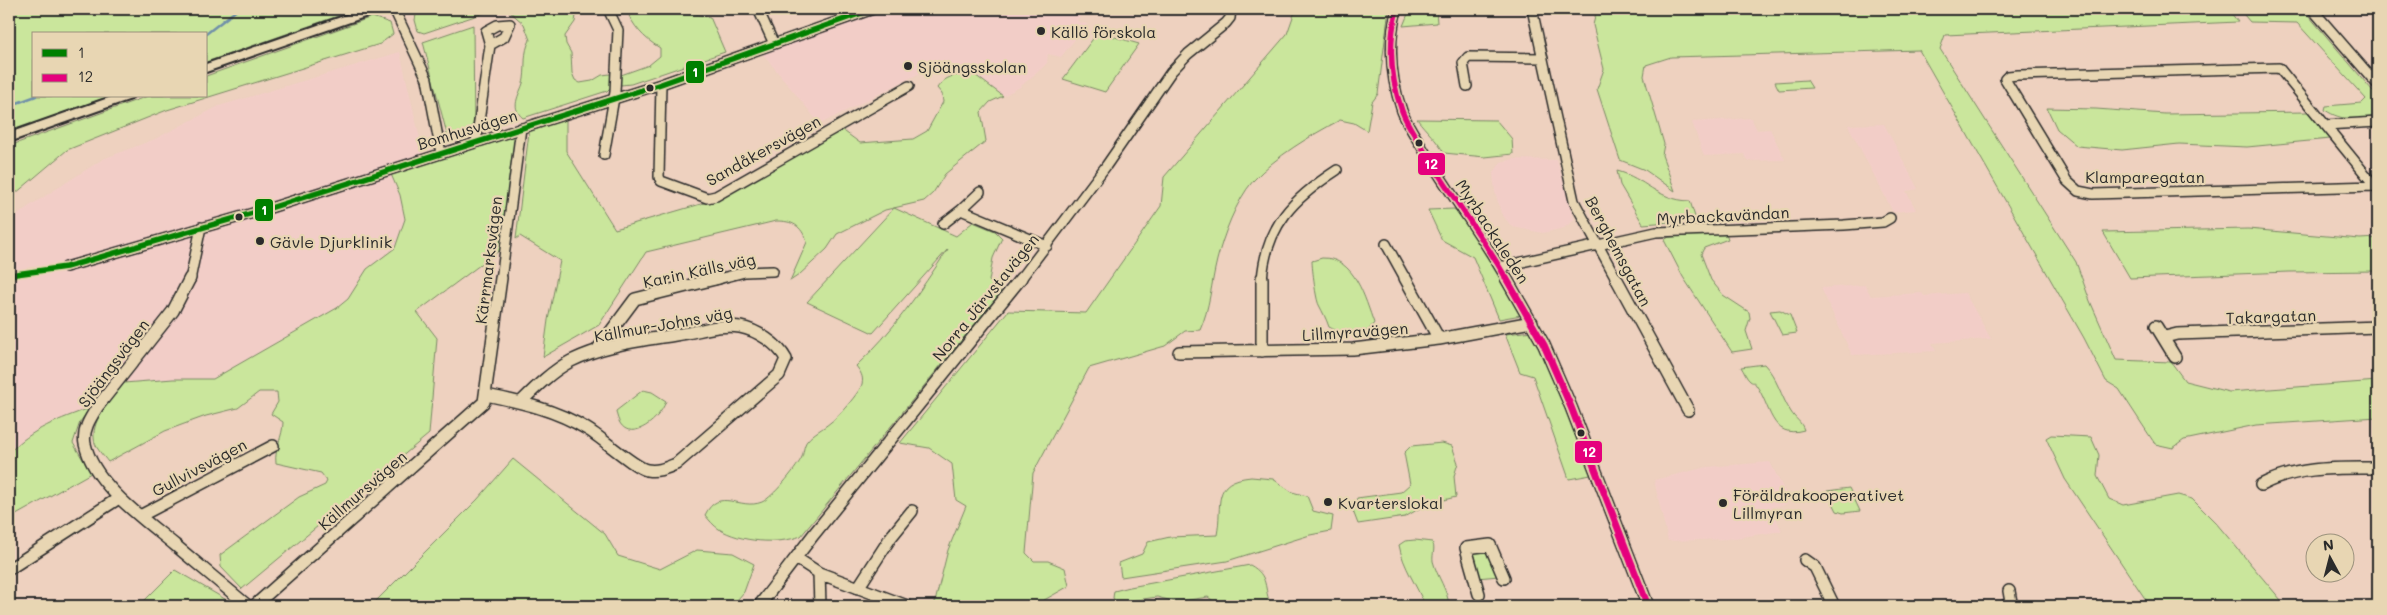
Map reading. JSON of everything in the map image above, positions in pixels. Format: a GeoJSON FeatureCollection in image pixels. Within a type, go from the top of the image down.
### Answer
{"type":"FeatureCollection","features":[{"type":"Feature","properties":{"kind":"main road"},"geometry":{"type":"LineString","coordinates":[[208,67],[375,9]]}},
{"type":"Feature","properties":{"kind":"main road"},"geometry":{"type":"LineString","coordinates":[[9,138],[120,98]]}},
{"type":"Feature","properties":{"kind":"street"},"geometry":{"type":"LineString","coordinates":[[394,9],[427,79],[441,153]]}},
{"type":"Feature","properties":{"kind":"street"},"geometry":{"type":"LineString","coordinates":[[604,154],[614,99],[618,30],[608,9]]}},
{"type":"Feature","properties":{"kind":"street"},"geometry":{"type":"LineString","coordinates":[[758,9],[774,44]]}},
{"type":"Feature","properties":{"kind":"street","name":"Bomhusvägen"},"geometry":{"type":"LineString","coordinates":[[66,267],[240,217],[661,84],[873,9]]}},
{"type":"Feature","properties":{"kind":"street","name":"Norra Järvstavägen"},"geometry":{"type":"LineString","coordinates":[[759,606],[1047,246],[1106,166],[1171,72],[1188,54],[1226,23],[1230,18],[1231,9]]}},
{"type":"Feature","properties":{"kind":"street","name":"Myrbackaleden"},"geometry":{"type":"LineString","coordinates":[[1397,9],[1392,29],[1391,60],[1392,73],[1402,112],[1428,159],[1500,266],[1532,322],[1562,384],[1648,606]]}},
{"type":"Feature","properties":{"kind":"street","name":"Berghemsgatan"},"geometry":{"type":"LineString","coordinates":[[1532,9],[1570,187],[1579,212],[1688,410]]}},
{"type":"Feature","properties":{"kind":"street"},"geometry":{"type":"LineString","coordinates":[[2312,9],[2376,80]]}},
{"type":"Feature","properties":{"kind":"street"},"geometry":{"type":"LineString","coordinates":[[476,142],[490,45]]}},
{"type":"Feature","properties":{"kind":"street"},"geometry":{"type":"LineString","coordinates":[[1467,86],[1464,63],[1468,57],[1543,58]]}},
{"type":"Feature","properties":{"kind":"street","name":"Klamparegatan"},"geometry":{"type":"LineString","coordinates":[[2279,68],[2377,188],[2077,195],[2005,79],[2008,76],[2279,68]]}},
{"type":"Feature","properties":{"kind":"street","name":"Sandåkersvägen"},"geometry":{"type":"LineString","coordinates":[[661,84],[659,178],[661,181],[707,198],[716,196],[734,184],[909,86]]}},
{"type":"Feature","properties":{"kind":"street"},"geometry":{"type":"LineString","coordinates":[[2325,124],[2378,122]]}},
{"type":"Feature","properties":{"kind":"street","name":"Kärrmarksvägen"},"geometry":{"type":"LineString","coordinates":[[486,396],[521,128]]}},
{"type":"Feature","properties":{"kind":"street"},"geometry":{"type":"LineString","coordinates":[[1262,352],[1260,282],[1267,247],[1289,208],[1318,181],[1337,170]]}},
{"type":"Feature","properties":{"kind":"street"},"geometry":{"type":"LineString","coordinates":[[943,224],[962,210],[980,192]]}},
{"type":"Feature","properties":{"kind":"street"},"geometry":{"type":"LineString","coordinates":[[962,210],[1047,246]]}},
{"type":"Feature","properties":{"kind":"street","name":"Myrbackavändan"},"geometry":{"type":"LineString","coordinates":[[1500,266],[1598,244],[1673,230],[1844,225],[1883,222],[1890,218]]}},
{"type":"Feature","properties":{"kind":"street","name":"Sjöängsvägen"},"geometry":{"type":"LineString","coordinates":[[201,227],[193,267],[182,298],[97,408],[86,428],[84,442],[87,452],[119,498],[248,606]]}},
{"type":"Feature","properties":{"kind":"street"},"geometry":{"type":"LineString","coordinates":[[1386,244],[1439,339]]}},
{"type":"Feature","properties":{"kind":"street","name":"Karin Källs väg"},"geometry":{"type":"LineString","coordinates":[[597,350],[635,299],[745,272],[773,271]]}},
{"type":"Feature","properties":{"kind":"street","name":"Lillmyravägen"},"geometry":{"type":"LineString","coordinates":[[1180,352],[1352,349],[1439,339],[1532,322]]}},
{"type":"Feature","properties":{"kind":"street"},"geometry":{"type":"LineString","coordinates":[[2156,326],[2165,337],[2166,343],[2175,357]]}},
{"type":"Feature","properties":{"kind":"street","name":"Källmur-Johns väg"},"geometry":{"type":"LineString","coordinates":[[486,396],[521,402],[573,421],[589,430],[645,470],[656,471],[676,464],[779,375],[784,368],[786,359],[781,350],[742,327],[697,332],[597,350],[551,373],[521,402]]}},
{"type":"Feature","properties":{"kind":"street","name":"Takargatan"},"geometry":{"type":"LineString","coordinates":[[2165,337],[2177,334],[2378,327]]}},
{"type":"Feature","properties":{"kind":"street","name":"Källmursvägen"},"geometry":{"type":"LineString","coordinates":[[254,606],[479,408],[486,396]]}},
{"type":"Feature","properties":{"kind":"street","name":"Gullvivsvägen"},"geometry":{"type":"LineString","coordinates":[[140,516],[273,446]]}},
{"type":"Feature","properties":{"kind":"street"},"geometry":{"type":"LineString","coordinates":[[2261,485],[2272,477],[2325,469],[2378,468]]}},
{"type":"Feature","properties":{"kind":"street"},"geometry":{"type":"LineString","coordinates":[[9,569],[119,498]]}},
{"type":"Feature","properties":{"kind":"street"},"geometry":{"type":"LineString","coordinates":[[858,588],[891,537],[912,511]]}},
{"type":"Feature","properties":{"kind":"street"},"geometry":{"type":"LineString","coordinates":[[1479,594],[1466,548],[1490,545],[1504,578]]}},
{"type":"Feature","properties":{"kind":"street"},"geometry":{"type":"LineString","coordinates":[[796,558],[819,573],[907,606]]}},
{"type":"Feature","properties":{"kind":"street"},"geometry":{"type":"LineString","coordinates":[[1806,560],[1815,567],[1834,606]]}},
{"type":"Feature","properties":{"kind":"street"},"geometry":{"type":"LineString","coordinates":[[819,573],[820,606]]}},
{"type":"Feature","properties":{"kind":"street"},"geometry":{"type":"LineString","coordinates":[[2004,606],[2011,602],[2008,592]]}},
{"type":"Feature","properties":{"kind":"shaded area","name":"Sjöängsskolan"},"geometry":{"type":"Polygon","coordinates":[[[884,9],[1084,9],[1077,21],[1087,24],[1061,57],[1048,54],[1047,63],[1041,69],[1020,87],[1003,96],[975,75],[953,75],[928,69],[820,124],[762,53],[884,9]]]}},
{"type":"Feature","properties":{"kind":"shaded area"},"geometry":{"type":"Polygon","coordinates":[[[400,52],[425,161],[390,172],[400,195],[405,219],[395,248],[374,264],[348,299],[337,308],[213,379],[173,379],[124,383],[90,408],[49,423],[18,443],[9,453],[9,222],[28,207],[103,159],[155,139],[219,106],[400,52]]]}},
{"type":"Feature","properties":{"kind":"shaded area"},"geometry":{"type":"Polygon","coordinates":[[[1751,118],[1757,130],[1770,129],[1785,160],[1747,161],[1744,154],[1704,156],[1692,122],[1751,118]]]}},
{"type":"Feature","properties":{"kind":"shaded area"},"geometry":{"type":"Polygon","coordinates":[[[1884,124],[1918,189],[1906,191],[1916,210],[1893,212],[1848,125],[1884,124]]]}},
{"type":"Feature","properties":{"kind":"shaded area"},"geometry":{"type":"Polygon","coordinates":[[[1514,159],[1557,160],[1574,220],[1564,228],[1543,233],[1512,227],[1501,213],[1495,192],[1493,174],[1501,162],[1514,159]]]}},
{"type":"Feature","properties":{"kind":"shaded area"},"geometry":{"type":"Polygon","coordinates":[[[1865,285],[1871,296],[1922,293],[1924,296],[1965,293],[1991,339],[1932,343],[1936,351],[1852,355],[1821,288],[1865,285]]]}},
{"type":"Feature","properties":{"kind":"shaded area","name":"Föräldrakooperativet Lillmyran"},"geometry":{"type":"Polygon","coordinates":[[[1770,462],[1789,500],[1785,505],[1771,507],[1782,531],[1728,539],[1668,541],[1654,480],[1707,467],[1770,462]]]}},
{"type":"Feature","properties":{"kind":"green space"},"geometry":{"type":"Polygon","coordinates":[[[9,9],[358,9],[208,61],[208,32],[32,32],[32,98],[104,98],[9,132],[9,9]]]}},
{"type":"Feature","properties":{"kind":"green space"},"geometry":{"type":"Polygon","coordinates":[[[417,9],[496,9],[424,33],[418,31],[415,20],[417,9]]]}},
{"type":"Feature","properties":{"kind":"green space"},"geometry":{"type":"Polygon","coordinates":[[[515,9],[577,9],[575,22],[565,36],[566,44],[571,53],[572,73],[575,80],[580,83],[592,81],[602,75],[610,74],[614,78],[613,85],[607,91],[523,118],[516,104],[523,84],[526,54],[530,40],[524,24],[509,11],[515,9]]]}},
{"type":"Feature","properties":{"kind":"green space"},"geometry":{"type":"Polygon","coordinates":[[[626,9],[670,9],[710,17],[725,52],[631,84],[621,85],[619,80],[621,75],[649,65],[660,56],[660,48],[639,31],[626,9]]]}},
{"type":"Feature","properties":{"kind":"green space"},"geometry":{"type":"Polygon","coordinates":[[[1308,9],[1389,9],[1378,94],[1372,102],[1367,131],[1354,123],[1340,120],[1283,155],[1253,181],[1241,198],[1223,240],[1206,313],[1200,330],[1185,331],[1165,346],[1089,368],[1033,473],[1026,553],[1034,561],[1048,561],[1065,568],[1069,586],[1039,603],[1038,606],[934,606],[948,550],[966,506],[956,500],[952,464],[929,448],[900,443],[1008,311],[1086,313],[1161,206],[1164,177],[1287,34],[1294,14],[1308,9]]]}},
{"type":"Feature","properties":{"kind":"green space"},"geometry":{"type":"Polygon","coordinates":[[[1410,9],[1436,9],[1437,23],[1403,26],[1410,9]]]}},
{"type":"Feature","properties":{"kind":"green space"},"geometry":{"type":"Polygon","coordinates":[[[1597,9],[2228,9],[2238,22],[1945,35],[1940,49],[2076,262],[2090,301],[2116,360],[2171,362],[2185,381],[2229,392],[2378,381],[2378,417],[2256,425],[2184,440],[2173,448],[2155,444],[2119,389],[2106,381],[2084,338],[1919,50],[1671,57],[1646,65],[1644,76],[1664,144],[1662,155],[1675,191],[1645,170],[1620,160],[1597,89],[1604,69],[1593,25],[1597,9]]]}},
{"type":"Feature","properties":{"kind":"green space"},"geometry":{"type":"Polygon","coordinates":[[[2239,9],[2303,9],[2378,97],[2378,116],[2357,119],[2344,118],[2325,110],[2326,106],[2362,103],[2366,99],[2297,23],[2250,22],[2239,9]]]}},
{"type":"Feature","properties":{"kind":"green space"},"geometry":{"type":"Polygon","coordinates":[[[372,17],[390,23],[393,34],[380,44],[208,97],[208,75],[372,17]]]}},
{"type":"Feature","properties":{"kind":"green space"},"geometry":{"type":"Polygon","coordinates":[[[473,25],[474,133],[448,138],[423,42],[473,25]]]}},
{"type":"Feature","properties":{"kind":"green space"},"geometry":{"type":"Polygon","coordinates":[[[1098,32],[1139,44],[1105,92],[1063,79],[1098,32]]]}},
{"type":"Feature","properties":{"kind":"green space"},"geometry":{"type":"Polygon","coordinates":[[[968,74],[975,75],[1003,96],[990,102],[981,112],[986,141],[945,174],[933,193],[924,201],[885,210],[837,234],[827,249],[790,281],[807,242],[799,228],[792,223],[776,221],[646,252],[599,325],[543,357],[548,320],[560,261],[520,236],[516,239],[529,132],[566,118],[566,151],[615,229],[711,201],[841,129],[860,143],[913,139],[927,131],[943,102],[942,94],[937,88],[940,84],[951,77],[968,74]]]}},
{"type":"Feature","properties":{"kind":"green space"},"geometry":{"type":"Polygon","coordinates":[[[1807,80],[1812,88],[1779,90],[1775,82],[1807,80]]]}},
{"type":"Feature","properties":{"kind":"green space"},"geometry":{"type":"Polygon","coordinates":[[[142,98],[206,98],[167,110],[67,150],[9,199],[9,146],[142,98]]]}},
{"type":"Feature","properties":{"kind":"green space"},"geometry":{"type":"Polygon","coordinates":[[[2047,108],[2165,114],[2308,112],[2330,139],[2247,147],[2179,144],[2122,150],[2077,146],[2057,129],[2047,108]]]}},
{"type":"Feature","properties":{"kind":"green space"},"geometry":{"type":"Polygon","coordinates":[[[1417,119],[1496,120],[1512,139],[1513,154],[1485,157],[1444,153],[1417,119]]]}},
{"type":"Feature","properties":{"kind":"green space"},"geometry":{"type":"Polygon","coordinates":[[[515,135],[500,250],[417,312],[437,338],[429,434],[242,589],[221,567],[220,555],[299,497],[325,485],[327,481],[321,473],[276,463],[276,453],[283,422],[271,414],[278,402],[277,392],[259,392],[238,408],[206,416],[165,431],[108,462],[94,441],[94,431],[99,416],[124,383],[173,379],[213,379],[337,308],[348,299],[367,269],[395,248],[405,219],[400,195],[390,172],[515,135]]]}},
{"type":"Feature","properties":{"kind":"green space"},"geometry":{"type":"Polygon","coordinates":[[[1617,171],[1636,178],[1669,197],[1690,201],[1696,220],[1643,224],[1620,185],[1617,171]]]}},
{"type":"Feature","properties":{"kind":"green space"},"geometry":{"type":"Polygon","coordinates":[[[894,208],[956,236],[973,222],[995,231],[1002,238],[993,258],[989,281],[1001,292],[801,536],[781,541],[759,541],[737,537],[719,529],[705,515],[711,506],[723,501],[754,504],[762,502],[772,495],[798,464],[809,438],[834,419],[857,393],[862,384],[862,377],[856,366],[894,325],[948,249],[873,333],[807,302],[894,208]]]}},
{"type":"Feature","properties":{"kind":"green space"},"geometry":{"type":"Polygon","coordinates":[[[1454,209],[1483,246],[1521,315],[1499,319],[1473,257],[1442,240],[1428,210],[1454,209]]]}},
{"type":"Feature","properties":{"kind":"green space"},"geometry":{"type":"Polygon","coordinates":[[[2248,229],[2360,239],[2378,238],[2378,271],[2289,272],[2130,278],[2103,232],[2248,229]]]}},
{"type":"Feature","properties":{"kind":"green space"},"geometry":{"type":"Polygon","coordinates":[[[1726,233],[1728,239],[1704,248],[1701,254],[1711,280],[1723,295],[1749,312],[1750,318],[1746,331],[1752,349],[1732,352],[1683,277],[1664,240],[1669,237],[1726,233]]]}},
{"type":"Feature","properties":{"kind":"green space"},"geometry":{"type":"Polygon","coordinates":[[[1322,258],[1343,264],[1357,281],[1374,323],[1368,331],[1341,333],[1329,327],[1315,291],[1312,261],[1322,258]]]}},
{"type":"Feature","properties":{"kind":"green space"},"geometry":{"type":"Polygon","coordinates":[[[1780,310],[1790,315],[1797,333],[1782,335],[1770,311],[1780,310]]]}},
{"type":"Feature","properties":{"kind":"green space"},"geometry":{"type":"Polygon","coordinates":[[[1533,331],[1571,420],[1591,475],[1569,479],[1533,376],[1520,372],[1505,334],[1533,331]]]}},
{"type":"Feature","properties":{"kind":"green space"},"geometry":{"type":"Polygon","coordinates":[[[1764,364],[1772,375],[1791,412],[1804,430],[1793,432],[1784,430],[1778,425],[1756,385],[1749,380],[1741,367],[1764,364]]]}},
{"type":"Feature","properties":{"kind":"green space"},"geometry":{"type":"Polygon","coordinates":[[[643,390],[652,392],[666,401],[662,409],[649,424],[633,430],[625,429],[616,411],[643,390]]]}},
{"type":"Feature","properties":{"kind":"green space"},"geometry":{"type":"Polygon","coordinates":[[[90,408],[80,422],[73,443],[91,473],[9,519],[9,453],[36,431],[90,408]]]}},
{"type":"Feature","properties":{"kind":"green space"},"geometry":{"type":"Polygon","coordinates":[[[2051,435],[2091,437],[2099,455],[2097,476],[2109,499],[2123,505],[2178,495],[2192,499],[2216,523],[2286,606],[2150,606],[2065,479],[2046,438],[2051,435]]]}},
{"type":"Feature","properties":{"kind":"green space"},"geometry":{"type":"Polygon","coordinates":[[[1442,443],[1452,446],[1458,463],[1454,476],[1456,497],[1427,504],[1405,517],[1358,524],[1353,511],[1357,498],[1401,492],[1410,484],[1404,453],[1411,446],[1442,443]]]}},
{"type":"Feature","properties":{"kind":"green space"},"geometry":{"type":"Polygon","coordinates":[[[513,459],[605,534],[618,556],[660,569],[697,550],[733,553],[754,564],[744,592],[732,606],[371,606],[477,500],[513,459]]]}},
{"type":"Feature","properties":{"kind":"green space"},"geometry":{"type":"Polygon","coordinates":[[[1251,477],[1273,479],[1292,492],[1307,496],[1313,511],[1333,516],[1331,531],[1310,535],[1227,561],[1121,577],[1119,563],[1142,554],[1148,542],[1170,537],[1217,535],[1221,496],[1224,489],[1229,483],[1238,479],[1251,477]]]}},
{"type":"Feature","properties":{"kind":"green space"},"geometry":{"type":"Polygon","coordinates":[[[1849,488],[1860,511],[1843,513],[1837,511],[1827,491],[1849,488]]]}},
{"type":"Feature","properties":{"kind":"green space"},"geometry":{"type":"Polygon","coordinates":[[[1405,541],[1432,542],[1434,547],[1433,561],[1447,594],[1449,606],[1425,606],[1404,561],[1399,545],[1405,541]]]}},
{"type":"Feature","properties":{"kind":"green space"},"geometry":{"type":"Polygon","coordinates":[[[1491,549],[1499,576],[1477,578],[1469,552],[1491,549]]]}},
{"type":"Feature","properties":{"kind":"green space"},"geometry":{"type":"Polygon","coordinates":[[[1250,565],[1261,574],[1271,606],[1220,606],[1208,597],[1176,602],[1157,597],[1116,603],[1113,598],[1114,591],[1130,587],[1250,565]]]}},
{"type":"Feature","properties":{"kind":"green space"},"geometry":{"type":"Polygon","coordinates":[[[175,570],[230,602],[226,606],[139,606],[175,570]]]}},
{"type":"Feature","properties":{"kind":"waterway"},"geometry":{"type":"LineString","coordinates":[[208,32],[238,9]]}},
{"type":"Feature","properties":{"kind":"waterway"},"geometry":{"type":"LineString","coordinates":[[9,106],[32,97]]}},
{"type":"Feature","properties":{"kind":"transit line","name":"1"},"geometry":{"type":"LineString","coordinates":[[9,275],[66,267],[267,209],[661,84],[873,9]]}},
{"type":"Feature","properties":{"kind":"transit line","name":"12"},"geometry":{"type":"LineString","coordinates":[[1397,9],[1392,29],[1391,60],[1392,73],[1402,112],[1433,167],[1500,267],[1544,345],[1571,407],[1648,606]]}},
{"type":"Feature","properties":{"kind":"place","name":"Källö förskola"},"geometry":{"type":"Point","coordinates":[1041,31]}},
{"type":"Feature","properties":{"kind":"place","name":"Sjöängsskolan"},"geometry":{"type":"Point","coordinates":[908,66]}},
{"type":"Feature","properties":{"kind":"place","name":"Gävle Djurklinik"},"geometry":{"type":"Point","coordinates":[260,241]}},
{"type":"Feature","properties":{"kind":"place","name":"Kvarterslokal"},"geometry":{"type":"Point","coordinates":[1328,502]}},
{"type":"Feature","properties":{"kind":"place","name":"Föräldrakooperativet Lillmyran"},"geometry":{"type":"Point","coordinates":[1723,503]}}]}
